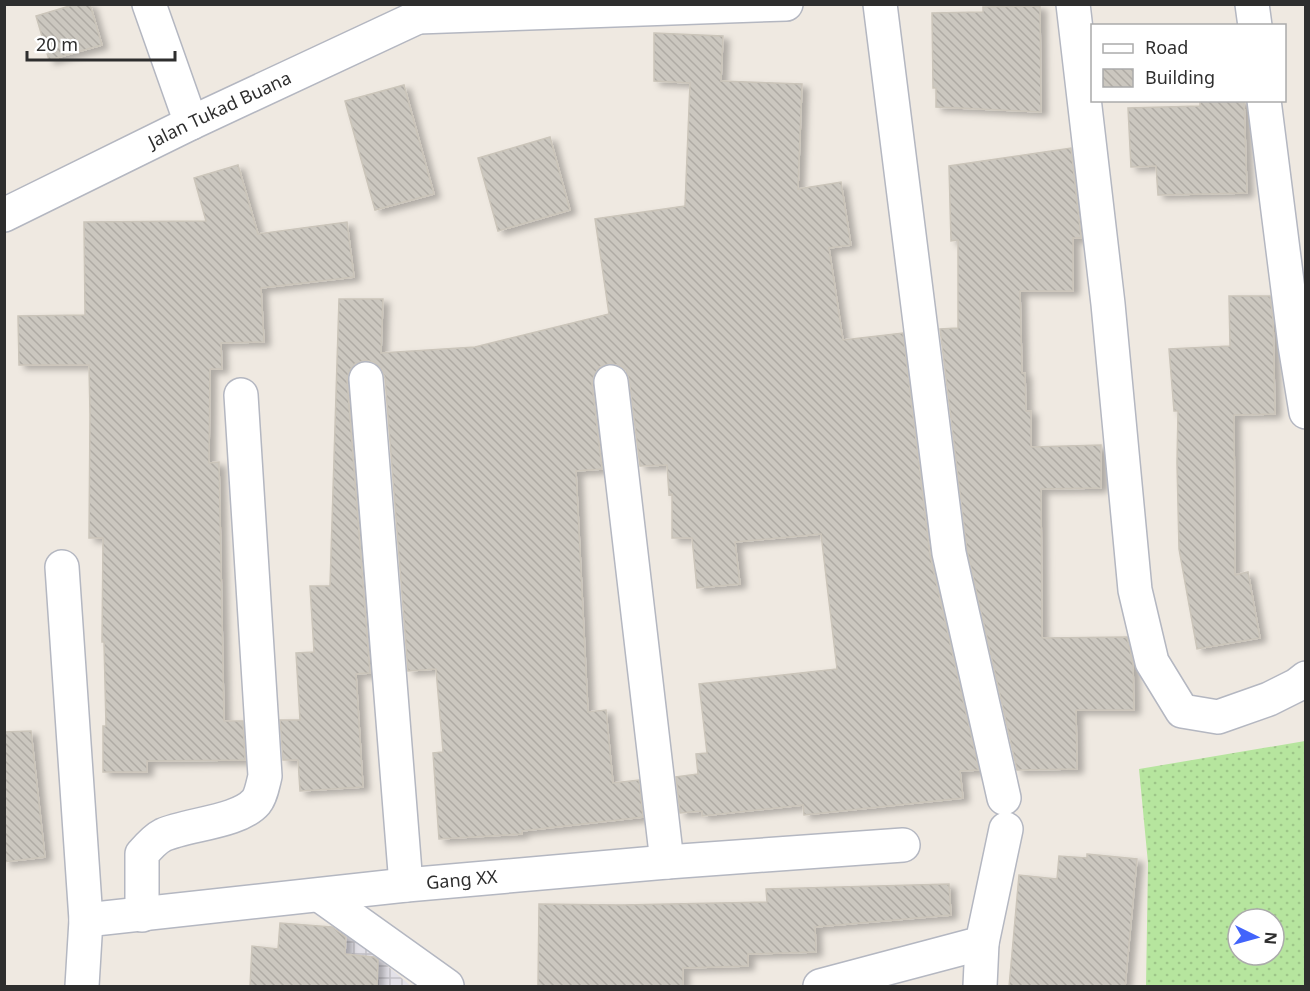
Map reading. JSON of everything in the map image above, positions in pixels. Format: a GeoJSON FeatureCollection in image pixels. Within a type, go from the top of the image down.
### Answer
{"type":"FeatureCollection","features":[{"type":"Feature","properties":{"kind":"street"},"geometry":{"type":"LineString","coordinates":[[149,4],[191,123]]}},
{"type":"Feature","properties":{"kind":"street"},"geometry":{"type":"LineString","coordinates":[[425,11],[786,4]]}},
{"type":"Feature","properties":{"kind":"street"},"geometry":{"type":"LineString","coordinates":[[880,4],[949,553],[1005,813],[982,943],[980,987]]}},
{"type":"Feature","properties":{"kind":"street"},"geometry":{"type":"LineString","coordinates":[[1073,4],[1108,304],[1135,590],[1152,662],[1182,711],[1218,717],[1269,699],[1297,685],[1305,678]]}},
{"type":"Feature","properties":{"kind":"street"},"geometry":{"type":"LineString","coordinates":[[1252,4],[1255,24]]}},
{"type":"Feature","properties":{"kind":"street","name":"Jalan Tukad Buana"},"geometry":{"type":"LineString","coordinates":[[4,215],[425,11]]}},
{"type":"Feature","properties":{"kind":"street"},"geometry":{"type":"LineString","coordinates":[[1264,102],[1294,345],[1305,412]]}},
{"type":"Feature","properties":{"kind":"street"},"geometry":{"type":"LineString","coordinates":[[366,379],[406,885]]}},
{"type":"Feature","properties":{"kind":"street"},"geometry":{"type":"LineString","coordinates":[[611,382],[667,862]]}},
{"type":"Feature","properties":{"kind":"street"},"geometry":{"type":"LineString","coordinates":[[142,915],[142,854],[160,836],[248,810],[258,801],[265,776],[241,395]]}},
{"type":"Feature","properties":{"kind":"street"},"geometry":{"type":"LineString","coordinates":[[62,567],[86,920],[82,987]]}},
{"type":"Feature","properties":{"kind":"street","name":"Gang XX"},"geometry":{"type":"LineString","coordinates":[[86,920],[406,885],[667,862],[903,845]]}},
{"type":"Feature","properties":{"kind":"street"},"geometry":{"type":"LineString","coordinates":[[321,896],[447,987]]}},
{"type":"Feature","properties":{"kind":"street"},"geometry":{"type":"LineString","coordinates":[[820,987],[982,943]]}},
{"type":"Feature","properties":{"kind":"shaded area"},"geometry":{"type":"Polygon","coordinates":[[[338,924],[411,986],[316,986],[338,924]]]}},
{"type":"Feature","properties":{"kind":"green space"},"geometry":{"type":"Polygon","coordinates":[[[1305,741],[1305,986],[1146,986],[1148,863],[1139,769],[1305,741]]]}},
{"type":"Feature","properties":{"kind":"building"},"geometry":{"type":"Polygon","coordinates":[[[76,4],[90,4],[102,45],[49,60],[36,16],[76,4]]]}},
{"type":"Feature","properties":{"kind":"building"},"geometry":{"type":"Polygon","coordinates":[[[1040,6],[1041,112],[936,107],[936,88],[933,88],[932,13],[983,12],[983,7],[1040,6]]]}},
{"type":"Feature","properties":{"kind":"building"},"geometry":{"type":"Polygon","coordinates":[[[654,33],[723,36],[721,81],[802,84],[798,189],[841,182],[851,245],[829,248],[843,340],[903,333],[930,555],[979,770],[960,771],[963,798],[804,815],[803,805],[702,816],[702,811],[680,813],[676,777],[698,774],[696,754],[707,753],[699,684],[837,669],[821,534],[735,542],[740,584],[697,588],[692,538],[672,538],[672,494],[669,495],[667,465],[640,466],[629,379],[626,370],[619,365],[608,364],[599,367],[592,384],[602,469],[576,471],[588,712],[606,710],[613,783],[639,780],[643,817],[522,831],[522,834],[439,839],[433,753],[443,752],[436,669],[408,671],[385,378],[381,368],[374,362],[365,360],[355,364],[349,371],[347,380],[370,673],[356,674],[363,787],[300,791],[298,760],[283,760],[280,720],[300,720],[296,653],[314,652],[310,586],[330,586],[339,299],[383,299],[381,353],[475,347],[609,314],[595,219],[685,206],[690,83],[654,81],[654,33]]]}},
{"type":"Feature","properties":{"kind":"building"},"geometry":{"type":"Polygon","coordinates":[[[404,85],[434,194],[375,210],[345,101],[404,85]]]}},
{"type":"Feature","properties":{"kind":"building"},"geometry":{"type":"Polygon","coordinates":[[[1200,102],[1244,102],[1247,193],[1158,195],[1156,166],[1131,167],[1128,108],[1200,106],[1200,102]]]}},
{"type":"Feature","properties":{"kind":"building"},"geometry":{"type":"Polygon","coordinates":[[[550,137],[570,210],[498,231],[478,158],[550,137]]]}},
{"type":"Feature","properties":{"kind":"building"},"geometry":{"type":"Polygon","coordinates":[[[1071,148],[1081,238],[1073,238],[1073,291],[1020,291],[1022,373],[1025,373],[1026,411],[1031,411],[1031,447],[1101,445],[1101,488],[1041,489],[1042,638],[1127,637],[1133,664],[1134,710],[1076,710],[1077,769],[1017,770],[967,550],[940,329],[958,328],[958,240],[951,241],[949,166],[1071,148]]]}},
{"type":"Feature","properties":{"kind":"building"},"geometry":{"type":"Polygon","coordinates":[[[238,165],[258,234],[347,222],[354,277],[261,288],[264,342],[221,343],[222,369],[210,369],[209,463],[219,462],[224,721],[243,721],[245,760],[147,761],[147,772],[103,772],[103,726],[106,726],[104,642],[102,642],[103,538],[89,538],[89,365],[19,365],[18,316],[85,315],[84,222],[206,221],[194,178],[238,165]]]}},
{"type":"Feature","properties":{"kind":"building"},"geometry":{"type":"Polygon","coordinates":[[[1229,296],[1270,296],[1273,320],[1275,414],[1234,415],[1235,575],[1248,572],[1260,638],[1197,649],[1179,549],[1178,411],[1174,411],[1169,349],[1230,346],[1229,296]]]}},
{"type":"Feature","properties":{"kind":"building"},"geometry":{"type":"Polygon","coordinates":[[[31,731],[45,857],[4,862],[4,732],[31,731]]]}},
{"type":"Feature","properties":{"kind":"building"},"geometry":{"type":"Polygon","coordinates":[[[1087,854],[1137,859],[1125,987],[1009,987],[1019,875],[1057,879],[1059,856],[1087,858],[1087,854]]]}},
{"type":"Feature","properties":{"kind":"building"},"geometry":{"type":"Polygon","coordinates":[[[949,884],[951,915],[815,927],[816,952],[748,954],[748,966],[683,968],[683,987],[538,987],[539,904],[767,902],[766,889],[949,884]]]}},
{"type":"Feature","properties":{"kind":"building"},"geometry":{"type":"Polygon","coordinates":[[[280,923],[332,927],[346,937],[345,954],[374,957],[378,960],[377,987],[250,987],[252,946],[278,949],[280,923]]]}}]}
